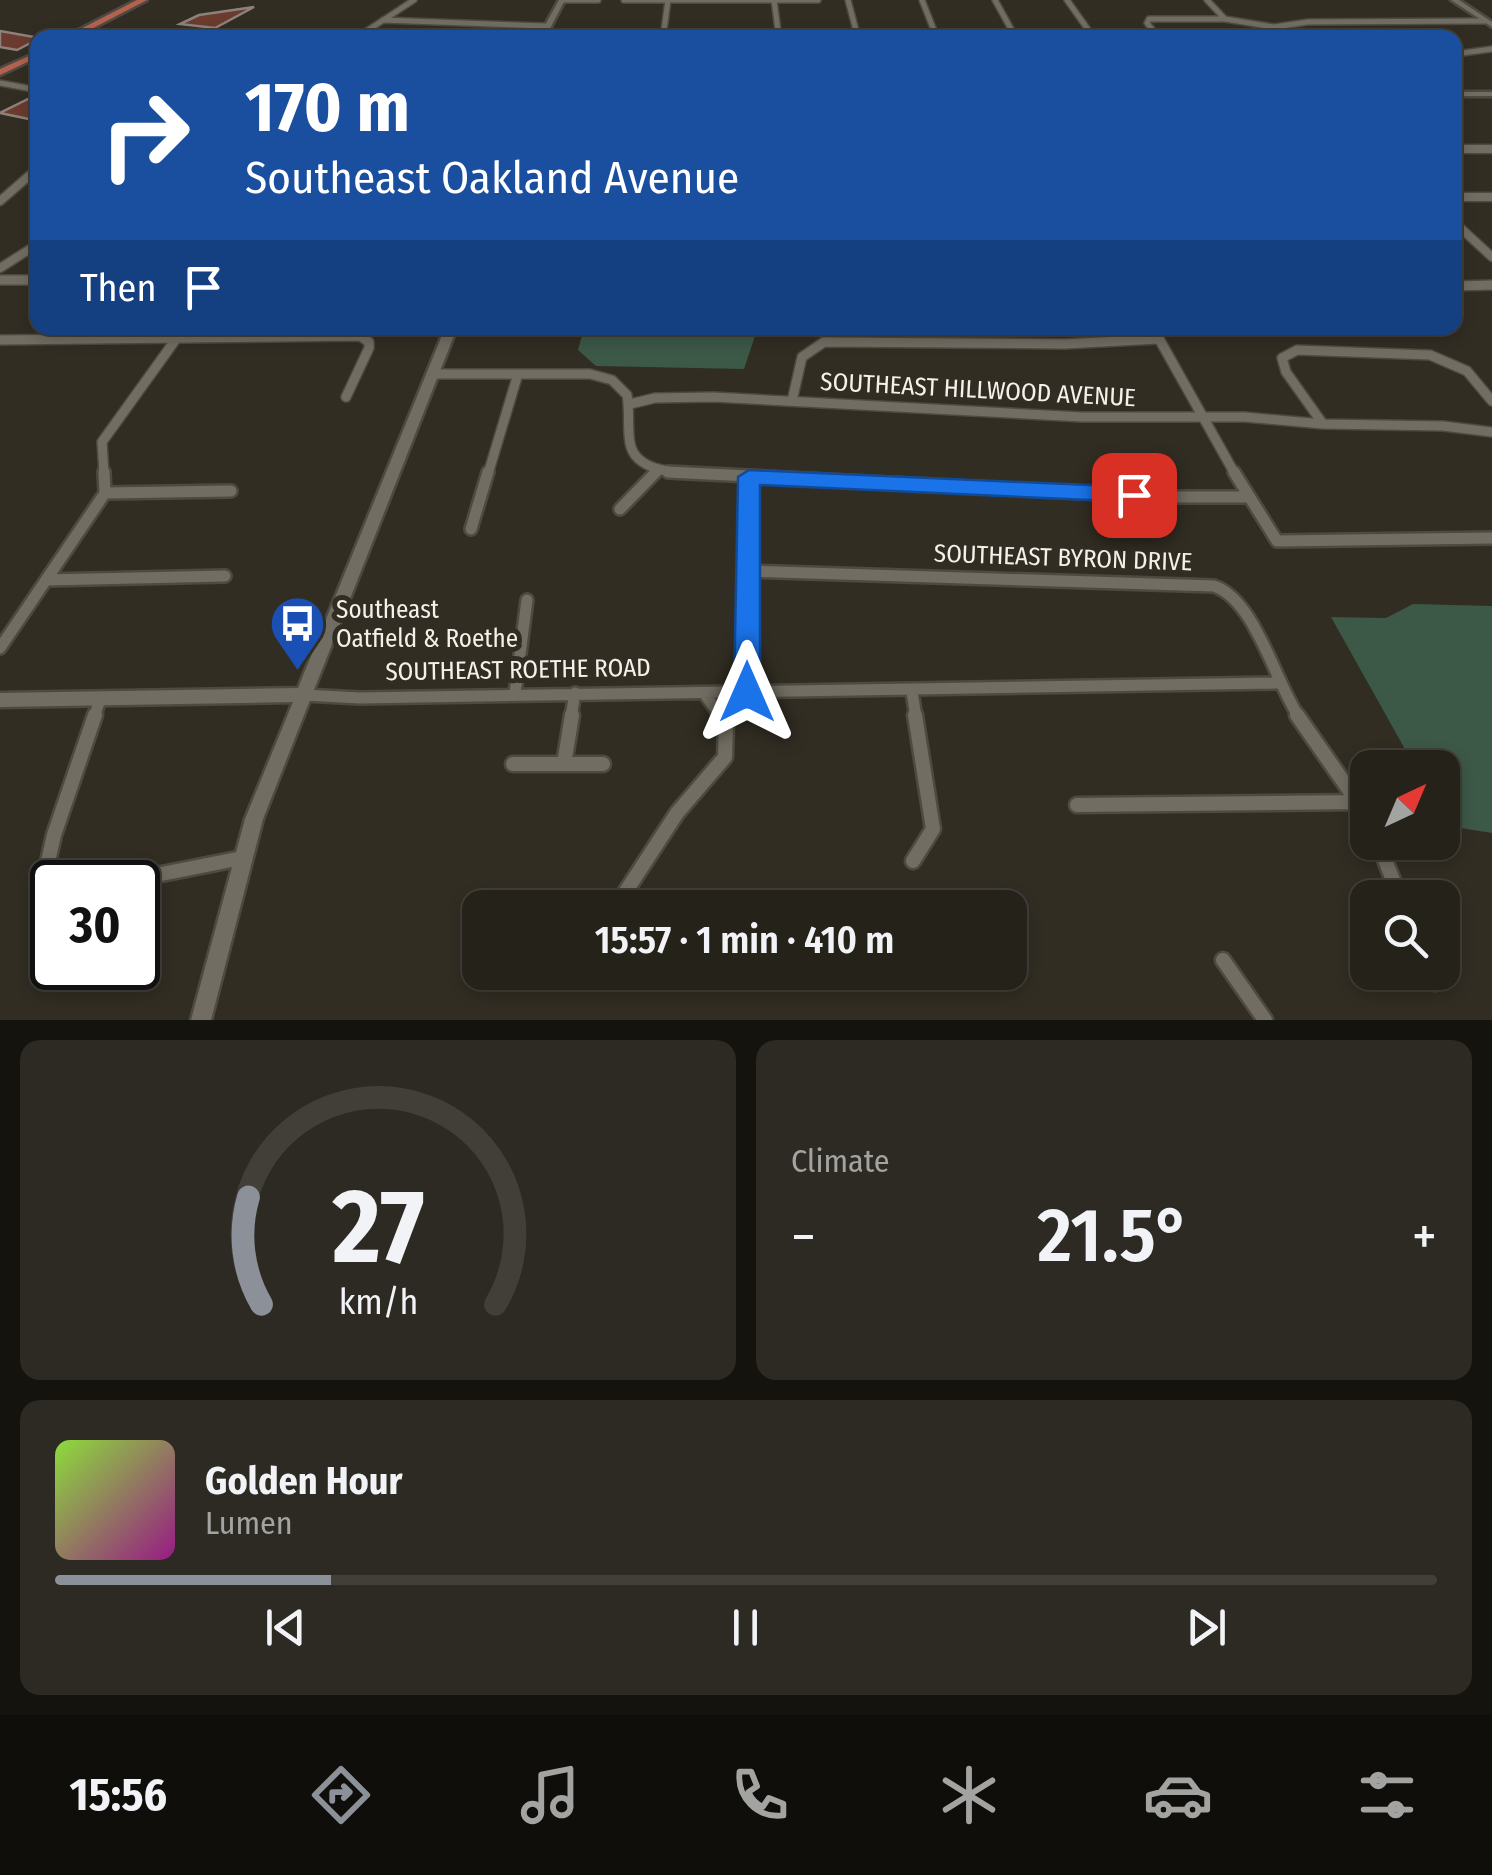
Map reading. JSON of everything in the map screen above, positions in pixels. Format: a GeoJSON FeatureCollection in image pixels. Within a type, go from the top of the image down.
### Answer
{"type":"FeatureCollection","features":[{"type":"Feature","properties":{"kind":"main road"},"geometry":{"type":"LineString","coordinates":[[83,30],[143,0]]}},
{"type":"Feature","properties":{"kind":"main road"},"geometry":{"type":"LineString","coordinates":[[543,30],[562,0]]}},
{"type":"Feature","properties":{"kind":"main road"},"geometry":{"type":"LineString","coordinates":[[1454,0],[1489,23]]}},
{"type":"Feature","properties":{"kind":"main road"},"geometry":{"type":"LineString","coordinates":[[0,70],[30,56]]}},
{"type":"Feature","properties":{"kind":"main road"},"geometry":{"type":"LineString","coordinates":[[1462,94],[1492,94]]}},
{"type":"Feature","properties":{"kind":"main road"},"geometry":{"type":"LineString","coordinates":[[201,1020],[242,858],[448,335]]}},
{"type":"Feature","properties":{"kind":"main road","name":"SOUTHEAST ROETHE ROAD"},"geometry":{"type":"LineString","coordinates":[[0,700],[304,695]]}},
{"type":"Feature","properties":{"kind":"street"},"geometry":{"type":"LineString","coordinates":[[368,30],[414,0]]}},
{"type":"Feature","properties":{"kind":"street"},"geometry":{"type":"LineString","coordinates":[[562,0],[598,0]]}},
{"type":"Feature","properties":{"kind":"street"},"geometry":{"type":"LineString","coordinates":[[624,0],[818,0]]}},
{"type":"Feature","properties":{"kind":"street"},"geometry":{"type":"LineString","coordinates":[[664,30],[668,0]]}},
{"type":"Feature","properties":{"kind":"street"},"geometry":{"type":"LineString","coordinates":[[774,0],[777,30]]}},
{"type":"Feature","properties":{"kind":"street"},"geometry":{"type":"LineString","coordinates":[[848,0],[856,30]]}},
{"type":"Feature","properties":{"kind":"street"},"geometry":{"type":"LineString","coordinates":[[922,0],[934,30]]}},
{"type":"Feature","properties":{"kind":"street"},"geometry":{"type":"LineString","coordinates":[[995,0],[1012,30]]}},
{"type":"Feature","properties":{"kind":"street"},"geometry":{"type":"LineString","coordinates":[[1067,0],[1088,30]]}},
{"type":"Feature","properties":{"kind":"street"},"geometry":{"type":"LineString","coordinates":[[1207,0],[1225,18]]}},
{"type":"Feature","properties":{"kind":"street"},"geometry":{"type":"LineString","coordinates":[[1153,30],[1147,21],[1225,18],[1274,26],[1308,22],[1489,23]]}},
{"type":"Feature","properties":{"kind":"street"},"geometry":{"type":"LineString","coordinates":[[383,20],[544,26]]}},
{"type":"Feature","properties":{"kind":"street"},"geometry":{"type":"LineString","coordinates":[[1462,53],[1492,49]]}},
{"type":"Feature","properties":{"kind":"street"},"geometry":{"type":"LineString","coordinates":[[0,83],[30,89]]}},
{"type":"Feature","properties":{"kind":"street"},"geometry":{"type":"LineString","coordinates":[[1462,149],[1492,149]]}},
{"type":"Feature","properties":{"kind":"street"},"geometry":{"type":"LineString","coordinates":[[0,201],[30,175]]}},
{"type":"Feature","properties":{"kind":"street"},"geometry":{"type":"LineString","coordinates":[[1462,197],[1492,197]]}},
{"type":"Feature","properties":{"kind":"street"},"geometry":{"type":"LineString","coordinates":[[1462,229],[1492,256]]}},
{"type":"Feature","properties":{"kind":"street"},"geometry":{"type":"LineString","coordinates":[[0,268],[30,249]]}},
{"type":"Feature","properties":{"kind":"street"},"geometry":{"type":"LineString","coordinates":[[0,280],[30,280]]}},
{"type":"Feature","properties":{"kind":"street"},"geometry":{"type":"LineString","coordinates":[[1462,286],[1487,285],[1492,296]]}},
{"type":"Feature","properties":{"kind":"street"},"geometry":{"type":"LineString","coordinates":[[0,648],[105,494],[102,442],[178,335]]}},
{"type":"Feature","properties":{"kind":"street"},"geometry":{"type":"LineString","coordinates":[[1156,335],[1277,541],[1492,538]]}},
{"type":"Feature","properties":{"kind":"street"},"geometry":{"type":"LineString","coordinates":[[0,340],[366,338],[369,348],[346,396]]}},
{"type":"Feature","properties":{"kind":"street"},"geometry":{"type":"LineString","coordinates":[[792,400],[798,360],[809,347],[824,342],[1064,344],[1158,339]]}},
{"type":"Feature","properties":{"kind":"street"},"geometry":{"type":"LineString","coordinates":[[1323,424],[1281,362],[1289,352],[1430,355],[1467,371],[1492,401]]}},
{"type":"Feature","properties":{"kind":"street"},"geometry":{"type":"LineString","coordinates":[[432,374],[600,376],[622,387],[630,404],[629,445],[640,459],[658,469],[749,477],[1169,497],[1248,496]]}},
{"type":"Feature","properties":{"kind":"street"},"geometry":{"type":"LineString","coordinates":[[471,529],[518,374]]}},
{"type":"Feature","properties":{"kind":"street","name":"SOUTHEAST HILLWOOD AVENUE"},"geometry":{"type":"LineString","coordinates":[[630,404],[684,397],[792,400],[1082,417],[1444,426],[1492,432]]}},
{"type":"Feature","properties":{"kind":"street"},"geometry":{"type":"LineString","coordinates":[[620,509],[658,469]]}},
{"type":"Feature","properties":{"kind":"street"},"geometry":{"type":"LineString","coordinates":[[747,692],[749,477]]}},
{"type":"Feature","properties":{"kind":"street"},"geometry":{"type":"LineString","coordinates":[[105,494],[231,491]]}},
{"type":"Feature","properties":{"kind":"street","name":"SOUTHEAST BYRON DRIVE"},"geometry":{"type":"LineString","coordinates":[[748,571],[1204,584],[1221,588],[1244,608],[1278,683],[1350,787]]}},
{"type":"Feature","properties":{"kind":"street"},"geometry":{"type":"LineString","coordinates":[[46,580],[225,576]]}},
{"type":"Feature","properties":{"kind":"street"},"geometry":{"type":"LineString","coordinates":[[515,693],[527,600]]}},
{"type":"Feature","properties":{"kind":"street","name":"SOUTHEAST ROETHE ROAD"},"geometry":{"type":"LineString","coordinates":[[304,695],[360,698],[515,693],[912,692],[1278,683]]}},
{"type":"Feature","properties":{"kind":"street"},"geometry":{"type":"LineString","coordinates":[[912,692],[933,829],[913,861]]}},
{"type":"Feature","properties":{"kind":"street"},"geometry":{"type":"LineString","coordinates":[[564,764],[575,693]]}},
{"type":"Feature","properties":{"kind":"street"},"geometry":{"type":"LineString","coordinates":[[627,890],[677,813],[725,756],[726,725],[704,693]]}},
{"type":"Feature","properties":{"kind":"street"},"geometry":{"type":"LineString","coordinates":[[48,860],[101,698]]}},
{"type":"Feature","properties":{"kind":"street"},"geometry":{"type":"LineString","coordinates":[[513,764],[603,764]]}},
{"type":"Feature","properties":{"kind":"street"},"geometry":{"type":"LineString","coordinates":[[1077,805],[1350,802]]}},
{"type":"Feature","properties":{"kind":"street"},"geometry":{"type":"LineString","coordinates":[[160,874],[242,858]]}},
{"type":"Feature","properties":{"kind":"street"},"geometry":{"type":"LineString","coordinates":[[1223,960],[1265,1020]]}},
{"type":"Feature","properties":{"kind":"green space"},"geometry":{"type":"Polygon","coordinates":[[[582,335],[756,335],[744,369],[596,366],[578,350],[582,335]]]}},
{"type":"Feature","properties":{"kind":"green space"},"geometry":{"type":"Polygon","coordinates":[[[1413,604],[1492,606],[1492,833],[1460,828],[1460,750],[1405,750],[1331,617],[1386,618],[1413,604]]]}},
{"type":"Feature","properties":{"kind":"building"},"geometry":{"type":"Polygon","coordinates":[[[254,7],[215,28],[180,24],[199,15],[254,7]]]}},
{"type":"Feature","properties":{"kind":"building"},"geometry":{"type":"Polygon","coordinates":[[[0,31],[30,36],[30,43],[17,50],[0,47],[0,31]]]}},
{"type":"Feature","properties":{"kind":"building"},"geometry":{"type":"Polygon","coordinates":[[[30,98],[30,119],[0,113],[30,98]]]}},
{"type":"Feature","properties":{"kind":"place","name":"Southeast Oatfield & Roethe"},"geometry":{"type":"Point","coordinates":[297,673]}},
{"type":"Feature","properties":{"kind":"route"},"geometry":{"type":"LineString","coordinates":[[747,692],[749,477],[1134,495]]}}]}
